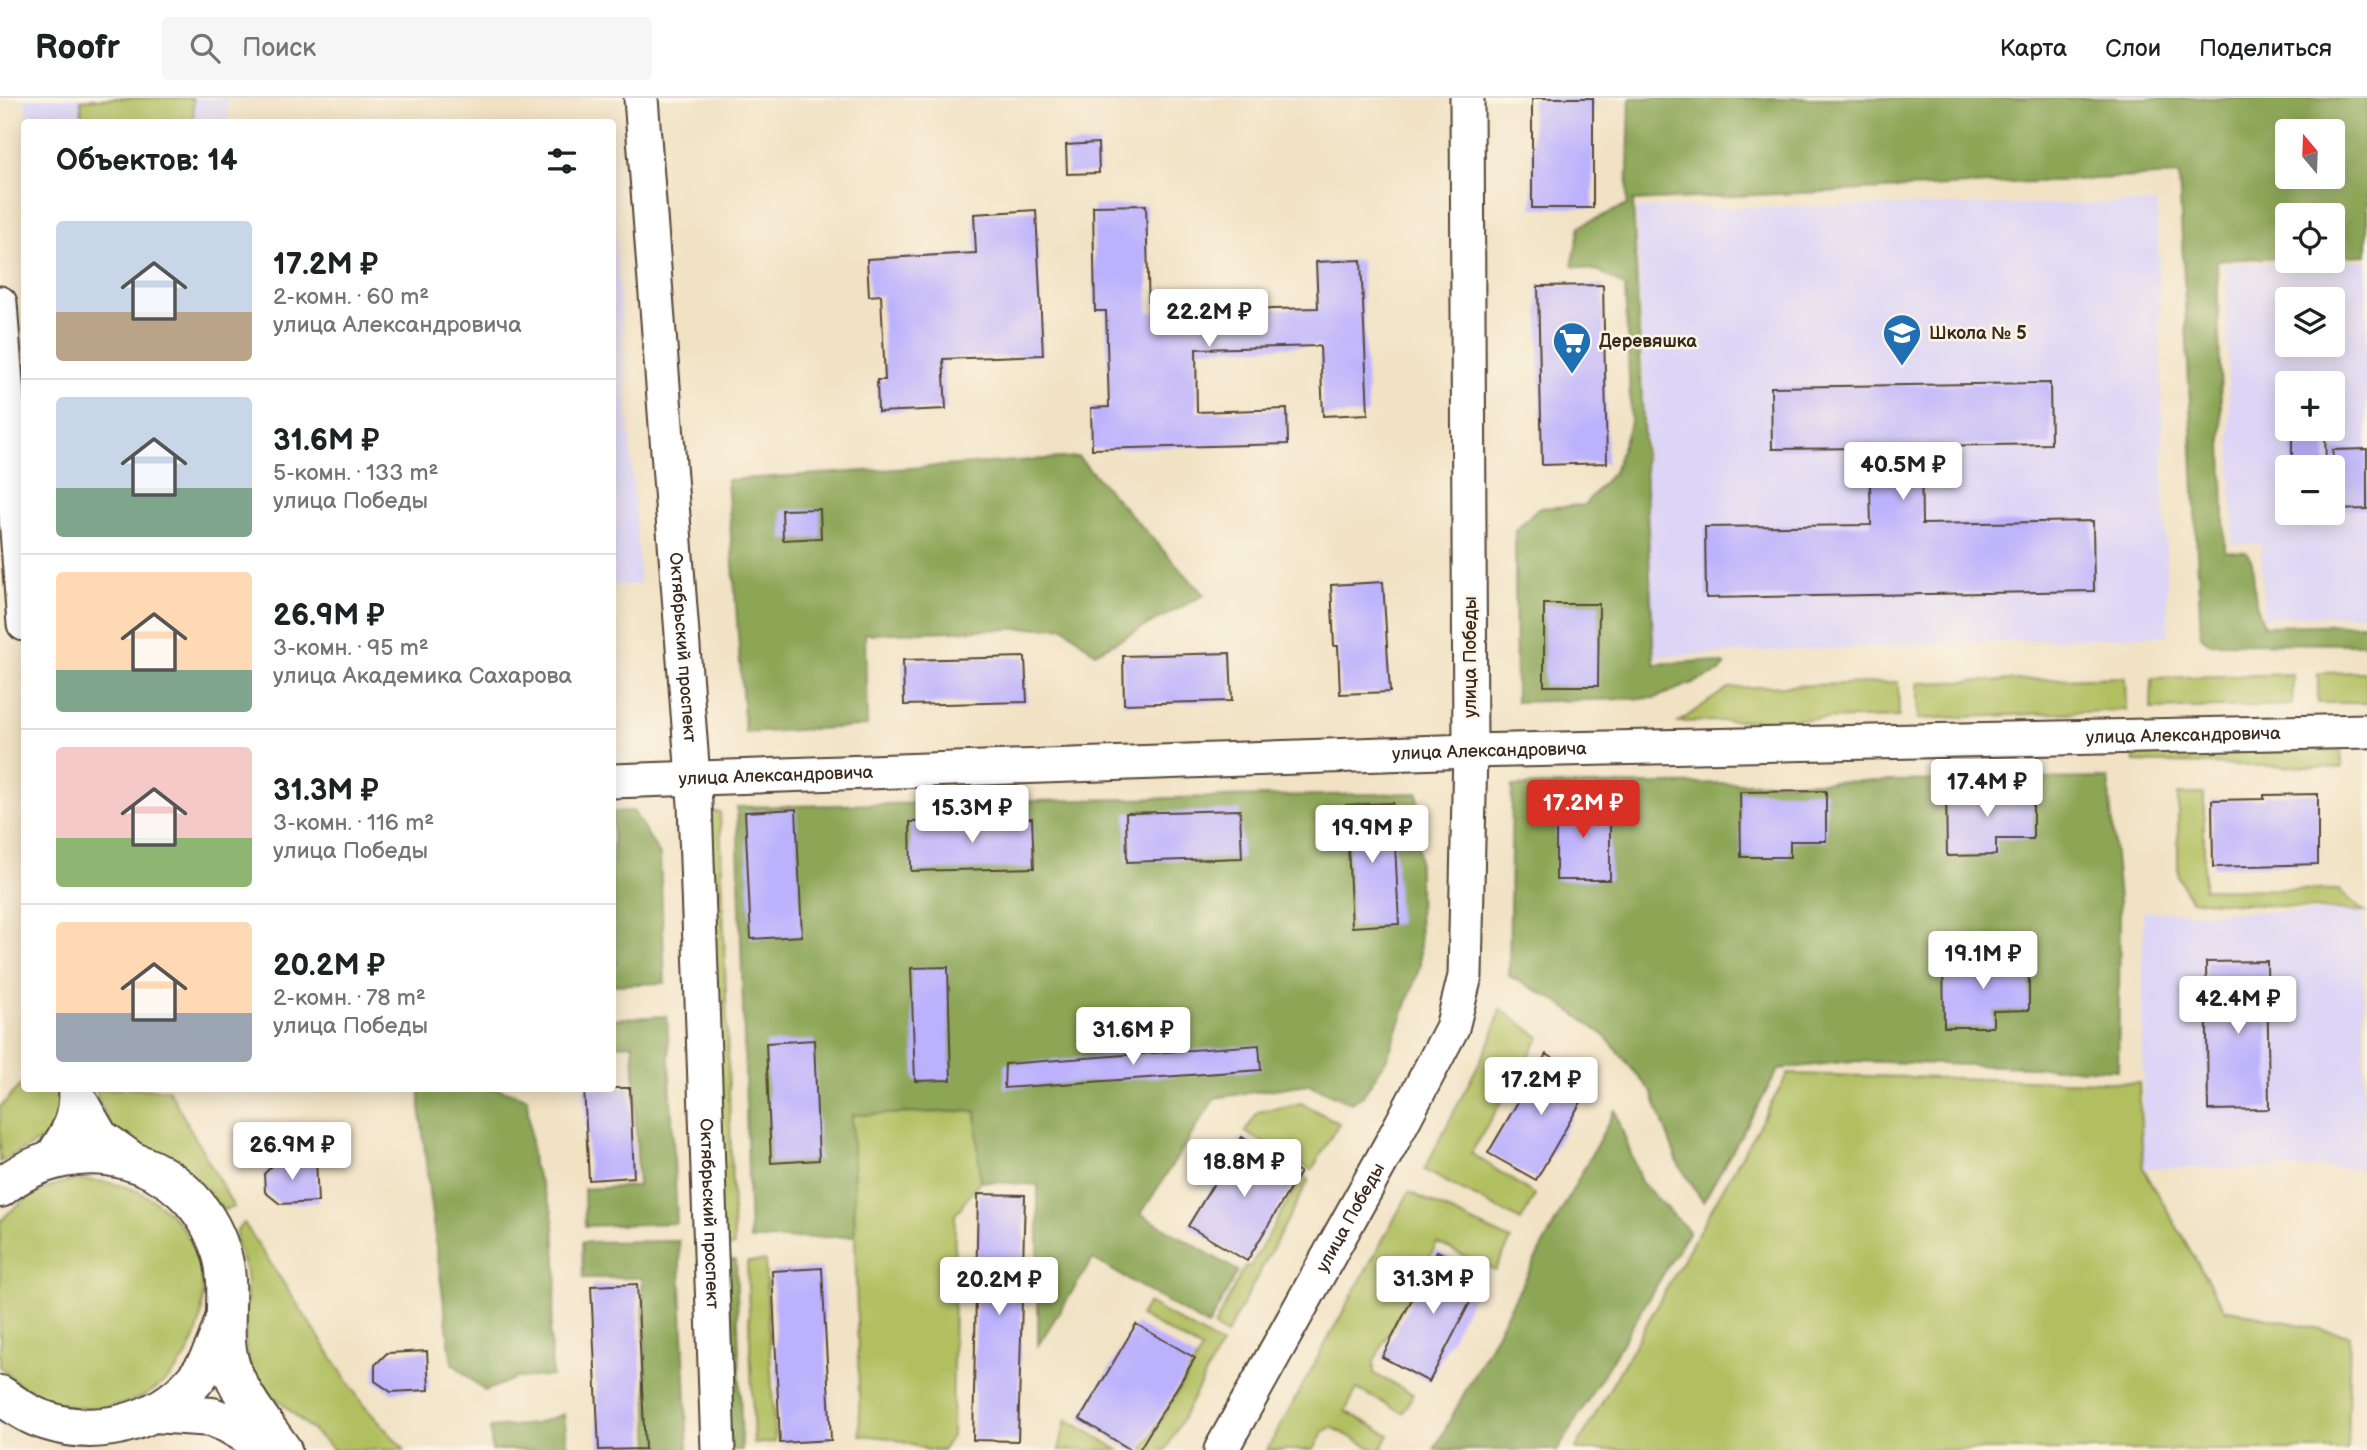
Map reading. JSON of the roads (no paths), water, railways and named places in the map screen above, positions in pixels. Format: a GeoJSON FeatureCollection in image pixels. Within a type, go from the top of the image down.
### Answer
{"type":"FeatureCollection","features":[{"type":"Feature","properties":{"kind":"street","name":"Октябрьский проспект"},"geometry":{"type":"LineString","coordinates":[[641,98],[694,779],[718,1450]]}},
{"type":"Feature","properties":{"kind":"street","name":"улица Победы"},"geometry":{"type":"LineString","coordinates":[[1221,1450],[1392,1142],[1452,1028],[1465,976],[1470,751],[1467,98]]}},
{"type":"Feature","properties":{"kind":"street"},"geometry":{"type":"LineString","coordinates":[[0,303],[21,584]]}},
{"type":"Feature","properties":{"kind":"street","name":"улица Александровича"},"geometry":{"type":"LineString","coordinates":[[616,781],[1470,751],[2367,731]]}},
{"type":"Feature","properties":{"kind":"street"},"geometry":{"type":"LineString","coordinates":[[49,1161],[66,1137],[74,1118],[76,1092]]}},
{"type":"Feature","properties":{"kind":"street"},"geometry":{"type":"LineString","coordinates":[[77,1092],[101,1136],[137,1163]]}},
{"type":"Feature","properties":{"kind":"street"},"geometry":{"type":"LineString","coordinates":[[0,1188],[30,1168],[49,1161],[93,1155],[137,1163],[166,1177],[190,1198],[209,1223],[222,1252],[227,1283],[225,1316],[228,1351],[233,1372],[282,1450]]}},
{"type":"Feature","properties":{"kind":"street"},"geometry":{"type":"LineString","coordinates":[[0,1395],[20,1410],[46,1421],[73,1427],[100,1428],[128,1423],[154,1413],[180,1395],[200,1372],[216,1345],[225,1316]]}},
{"type":"Feature","properties":{"kind":"street"},"geometry":{"type":"LineString","coordinates":[[154,1413],[212,1417],[274,1450]]}},
{"type":"Feature","properties":{"kind":"place","name":"Школа № 5"},"geometry":{"type":"Point","coordinates":[1902,367]}},
{"type":"Feature","properties":{"kind":"place","name":"Деревяшка"},"geometry":{"type":"Point","coordinates":[1572,375]}}]}
